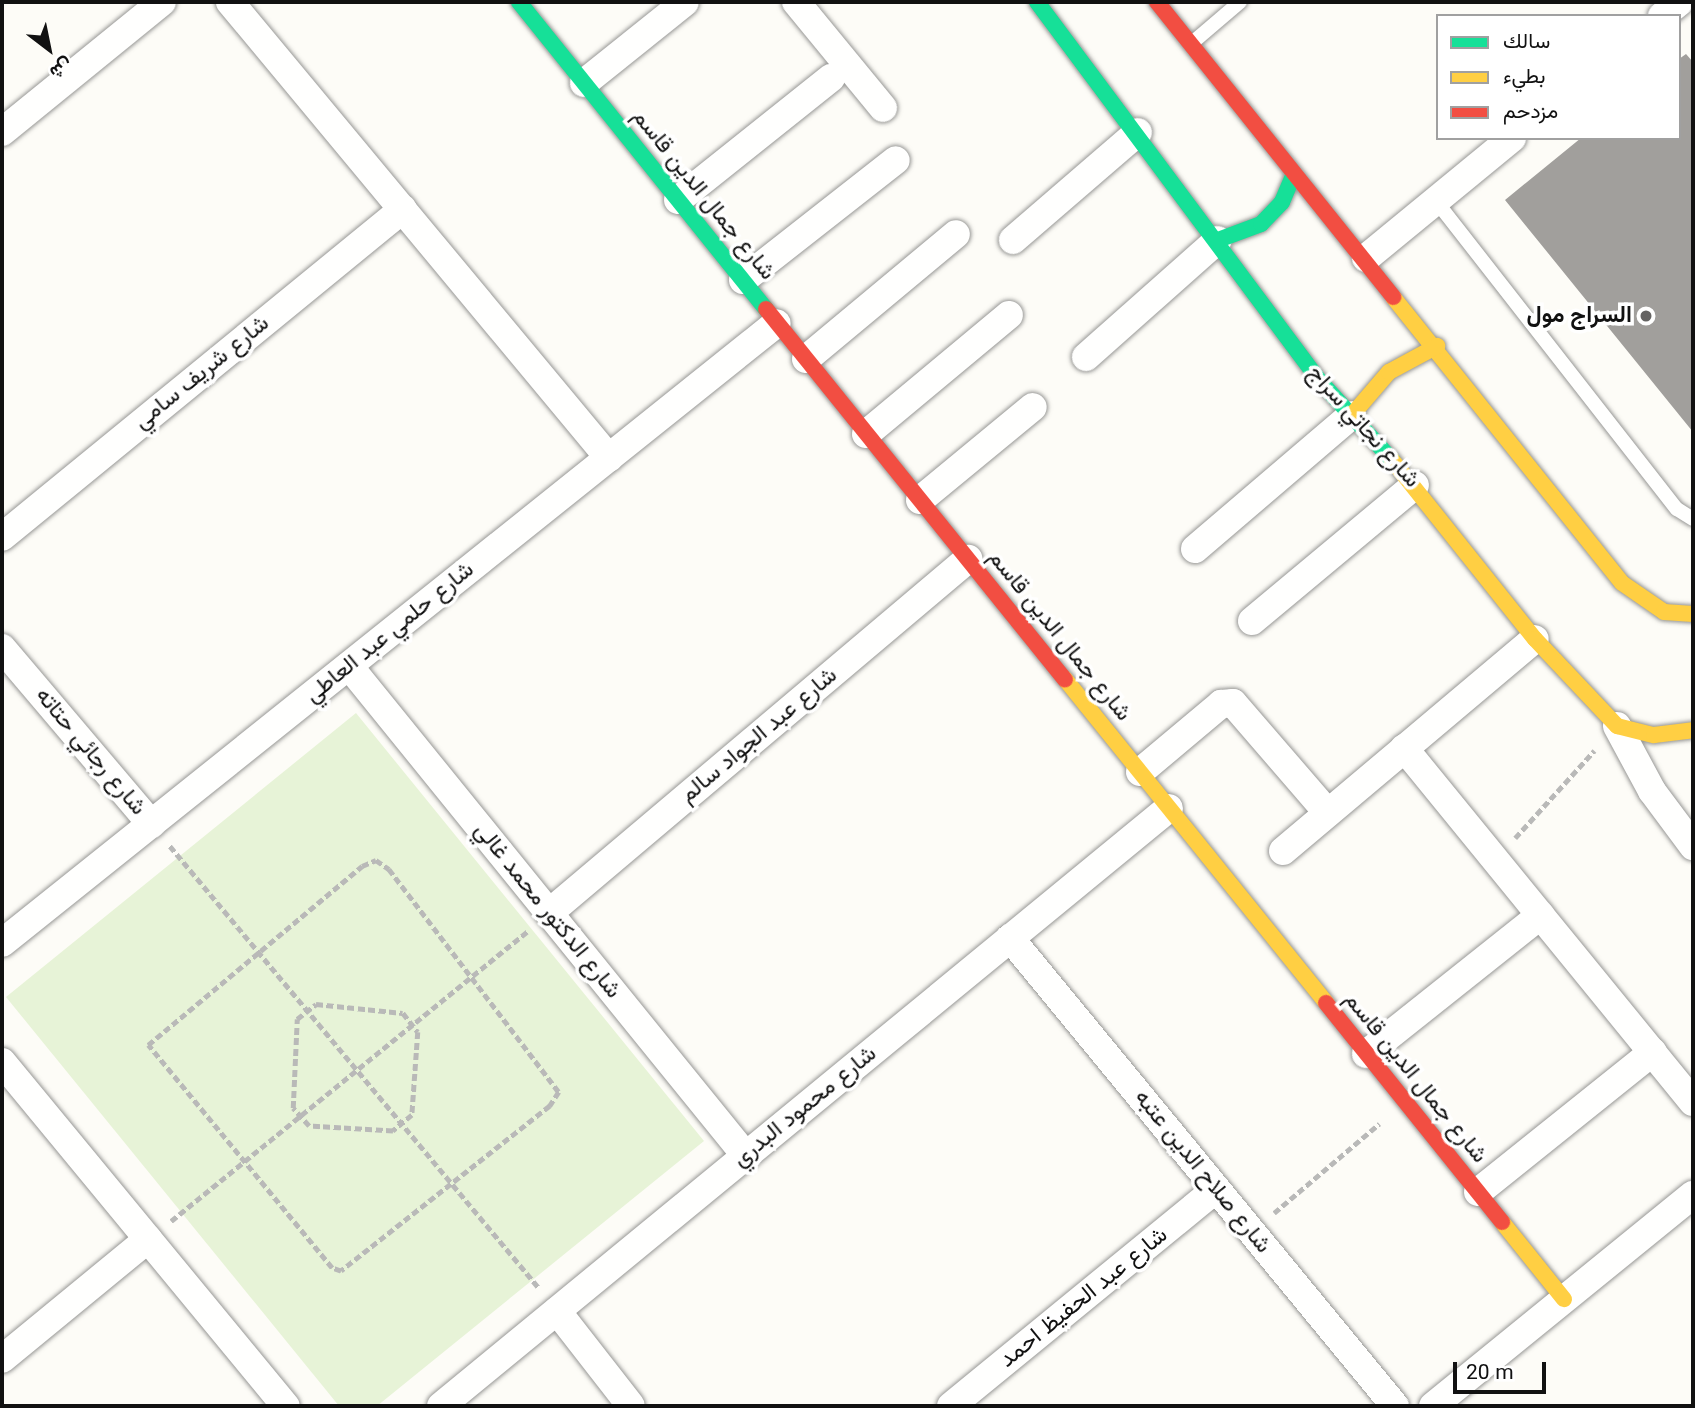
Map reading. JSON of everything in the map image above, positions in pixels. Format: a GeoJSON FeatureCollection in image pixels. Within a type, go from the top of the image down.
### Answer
{"type":"FeatureCollection","features":[{"type":"Feature","properties":{"kind":"street"},"geometry":{"type":"LineString","coordinates":[[2,132],[162,2]]}},
{"type":"Feature","properties":{"kind":"street"},"geometry":{"type":"LineString","coordinates":[[230,2],[609,458]]}},
{"type":"Feature","properties":{"kind":"street","name":"شارع جمال الدين قاسم"},"geometry":{"type":"LineString","coordinates":[[519,2],[1564,1299]]}},
{"type":"Feature","properties":{"kind":"street"},"geometry":{"type":"LineString","coordinates":[[584,83],[685,2]]}},
{"type":"Feature","properties":{"kind":"street"},"geometry":{"type":"LineString","coordinates":[[796,2],[883,108]]}},
{"type":"Feature","properties":{"kind":"street","name":"شارع نجاتي سراج"},"geometry":{"type":"LineString","coordinates":[[1037,2],[1138,132],[1318,379],[1415,485],[1535,639],[1617,726],[1652,791],[1693,846]]}},
{"type":"Feature","properties":{"kind":"street"},"geometry":{"type":"LineString","coordinates":[[1157,2],[1294,174],[1437,345],[1622,583],[1664,612],[1693,614]]}},
{"type":"Feature","properties":{"kind":"street"},"geometry":{"type":"LineString","coordinates":[[1664,14],[1679,2]]}},
{"type":"Feature","properties":{"kind":"street"},"geometry":{"type":"LineString","coordinates":[[678,200],[831,78]]}},
{"type":"Feature","properties":{"kind":"street"},"geometry":{"type":"LineString","coordinates":[[1013,240],[1138,132]]}},
{"type":"Feature","properties":{"kind":"street"},"geometry":{"type":"LineString","coordinates":[[1366,258],[1510,140]]}},
{"type":"Feature","properties":{"kind":"street"},"geometry":{"type":"LineString","coordinates":[[743,280],[896,160]]}},
{"type":"Feature","properties":{"kind":"street"},"geometry":{"type":"LineString","coordinates":[[1086,357],[1218,240],[1261,224],[1282,202],[1294,174]]}},
{"type":"Feature","properties":{"kind":"street","name":"شارع شريف سامي"},"geometry":{"type":"LineString","coordinates":[[2,537],[403,209]]}},
{"type":"Feature","properties":{"kind":"street"},"geometry":{"type":"LineString","coordinates":[[806,359],[956,234]]}},
{"type":"Feature","properties":{"kind":"street"},"geometry":{"type":"LineString","coordinates":[[866,434],[1009,315]]}},
{"type":"Feature","properties":{"kind":"street","name":"شارع حلمي عبد العاطي"},"geometry":{"type":"LineString","coordinates":[[2,943],[777,323]]}},
{"type":"Feature","properties":{"kind":"street"},"geometry":{"type":"LineString","coordinates":[[1195,549],[1352,415],[1390,372],[1437,345]]}},
{"type":"Feature","properties":{"kind":"street"},"geometry":{"type":"LineString","coordinates":[[920,500],[1033,407]]}},
{"type":"Feature","properties":{"kind":"street"},"geometry":{"type":"LineString","coordinates":[[1252,621],[1415,485]]}},
{"type":"Feature","properties":{"kind":"street","name":"شارع عبد الجواد سالم"},"geometry":{"type":"LineString","coordinates":[[549,913],[968,559]]}},
{"type":"Feature","properties":{"kind":"street"},"geometry":{"type":"LineString","coordinates":[[1283,851],[1535,639]]}},
{"type":"Feature","properties":{"kind":"street","name":"شارع رجائي حتاته"},"geometry":{"type":"LineString","coordinates":[[2,648],[151,824]]}},
{"type":"Feature","properties":{"kind":"street","name":"شارع الدكتور محمد غالي"},"geometry":{"type":"LineString","coordinates":[[349,666],[746,1156]]}},
{"type":"Feature","properties":{"kind":"street"},"geometry":{"type":"LineString","coordinates":[[1140,772],[1221,704],[1233,703],[1328,813]]}},
{"type":"Feature","properties":{"kind":"street"},"geometry":{"type":"LineString","coordinates":[[1617,726],[1654,735],[1693,730]]}},
{"type":"Feature","properties":{"kind":"street"},"geometry":{"type":"LineString","coordinates":[[1404,748],[1693,1101]]}},
{"type":"Feature","properties":{"kind":"street","name":"شارع محمود البدري"},"geometry":{"type":"LineString","coordinates":[[441,1406],[1169,808]]}},
{"type":"Feature","properties":{"kind":"street"},"geometry":{"type":"LineString","coordinates":[[1366,1054],[1541,915]]}},
{"type":"Feature","properties":{"kind":"street","name":"شارع صلاح الدين عتبه"},"geometry":{"type":"LineString","coordinates":[[1010,938],[1395,1406]]}},
{"type":"Feature","properties":{"kind":"street"},"geometry":{"type":"LineString","coordinates":[[1478,1192],[1653,1052]]}},
{"type":"Feature","properties":{"kind":"street"},"geometry":{"type":"LineString","coordinates":[[2,1062],[286,1406]]}},
{"type":"Feature","properties":{"kind":"street","name":"شارع عبد الحفيظ احمد"},"geometry":{"type":"LineString","coordinates":[[951,1406],[1216,1189]]}},
{"type":"Feature","properties":{"kind":"street"},"geometry":{"type":"LineString","coordinates":[[1433,1406],[1693,1195]]}},
{"type":"Feature","properties":{"kind":"street"},"geometry":{"type":"LineString","coordinates":[[2,1359],[148,1239]]}},
{"type":"Feature","properties":{"kind":"street"},"geometry":{"type":"LineString","coordinates":[[557,1311],[631,1406]]}},
{"type":"Feature","properties":{"kind":"lane"},"geometry":{"type":"LineString","coordinates":[[1191,44],[1240,2]]}},
{"type":"Feature","properties":{"kind":"lane"},"geometry":{"type":"LineString","coordinates":[[1436,201],[1677,509],[1693,519]]}},
{"type":"Feature","properties":{"kind":"path"},"geometry":{"type":"LineString","coordinates":[[1496,860],[1617,726]]}},
{"type":"Feature","properties":{"kind":"path"},"geometry":{"type":"LineString","coordinates":[[151,824],[557,1311]]}},
{"type":"Feature","properties":{"kind":"path"},"geometry":{"type":"LineString","coordinates":[[376,860],[472,976],[559,1092],[550,1106],[341,1271],[242,1163],[148,1045],[257,951],[376,860]]}},
{"type":"Feature","properties":{"kind":"path"},"geometry":{"type":"LineString","coordinates":[[148,1239],[549,913]]}},
{"type":"Feature","properties":{"kind":"path"},"geometry":{"type":"LineString","coordinates":[[316,1004],[403,1013],[418,1032],[412,1115],[393,1131],[309,1126],[293,1108],[297,1019],[307,1011],[316,1004]]}},
{"type":"Feature","properties":{"kind":"path"},"geometry":{"type":"LineString","coordinates":[[1251,1232],[1405,1102]]}},
{"type":"Feature","properties":{"kind":"green space"},"geometry":{"type":"Polygon","coordinates":[[[356,713],[704,1141],[377,1406],[339,1406],[6,997],[356,713]]]}},
{"type":"Feature","properties":{"kind":"building","name":"السراج مول"},"geometry":{"type":"Polygon","coordinates":[[[1686,54],[1693,62],[1693,432],[1505,200],[1579,140],[1681,140],[1681,58],[1686,54]]]}},
{"type":"Feature","properties":{"kind":"traffic: fast"},"geometry":{"type":"LineString","coordinates":[[519,2],[766,309]]}},
{"type":"Feature","properties":{"kind":"traffic: fast"},"geometry":{"type":"LineString","coordinates":[[1037,2],[1318,379],[1392,460]]}},
{"type":"Feature","properties":{"kind":"traffic: fast"},"geometry":{"type":"LineString","coordinates":[[1218,240],[1261,224],[1282,202],[1294,174]]}},
{"type":"Feature","properties":{"kind":"traffic: slow"},"geometry":{"type":"LineString","coordinates":[[1393,297],[1622,583],[1664,612],[1693,614]]}},
{"type":"Feature","properties":{"kind":"traffic: slow"},"geometry":{"type":"LineString","coordinates":[[1352,415],[1389,372],[1437,346]]}},
{"type":"Feature","properties":{"kind":"traffic: slow"},"geometry":{"type":"LineString","coordinates":[[1392,460],[1535,639],[1617,726],[1654,735],[1693,730]]}},
{"type":"Feature","properties":{"kind":"traffic: slow"},"geometry":{"type":"LineString","coordinates":[[1065,679],[1326,1003]]}},
{"type":"Feature","properties":{"kind":"traffic: slow"},"geometry":{"type":"LineString","coordinates":[[1502,1222],[1564,1299]]}},
{"type":"Feature","properties":{"kind":"traffic: jam"},"geometry":{"type":"LineString","coordinates":[[1157,2],[1393,297]]}},
{"type":"Feature","properties":{"kind":"traffic: jam"},"geometry":{"type":"LineString","coordinates":[[766,309],[1065,679]]}},
{"type":"Feature","properties":{"kind":"traffic: jam"},"geometry":{"type":"LineString","coordinates":[[1326,1003],[1502,1222]]}},
{"type":"Feature","properties":{"kind":"place","name":"السراج مول"},"geometry":{"type":"Point","coordinates":[1646,316]}}]}
